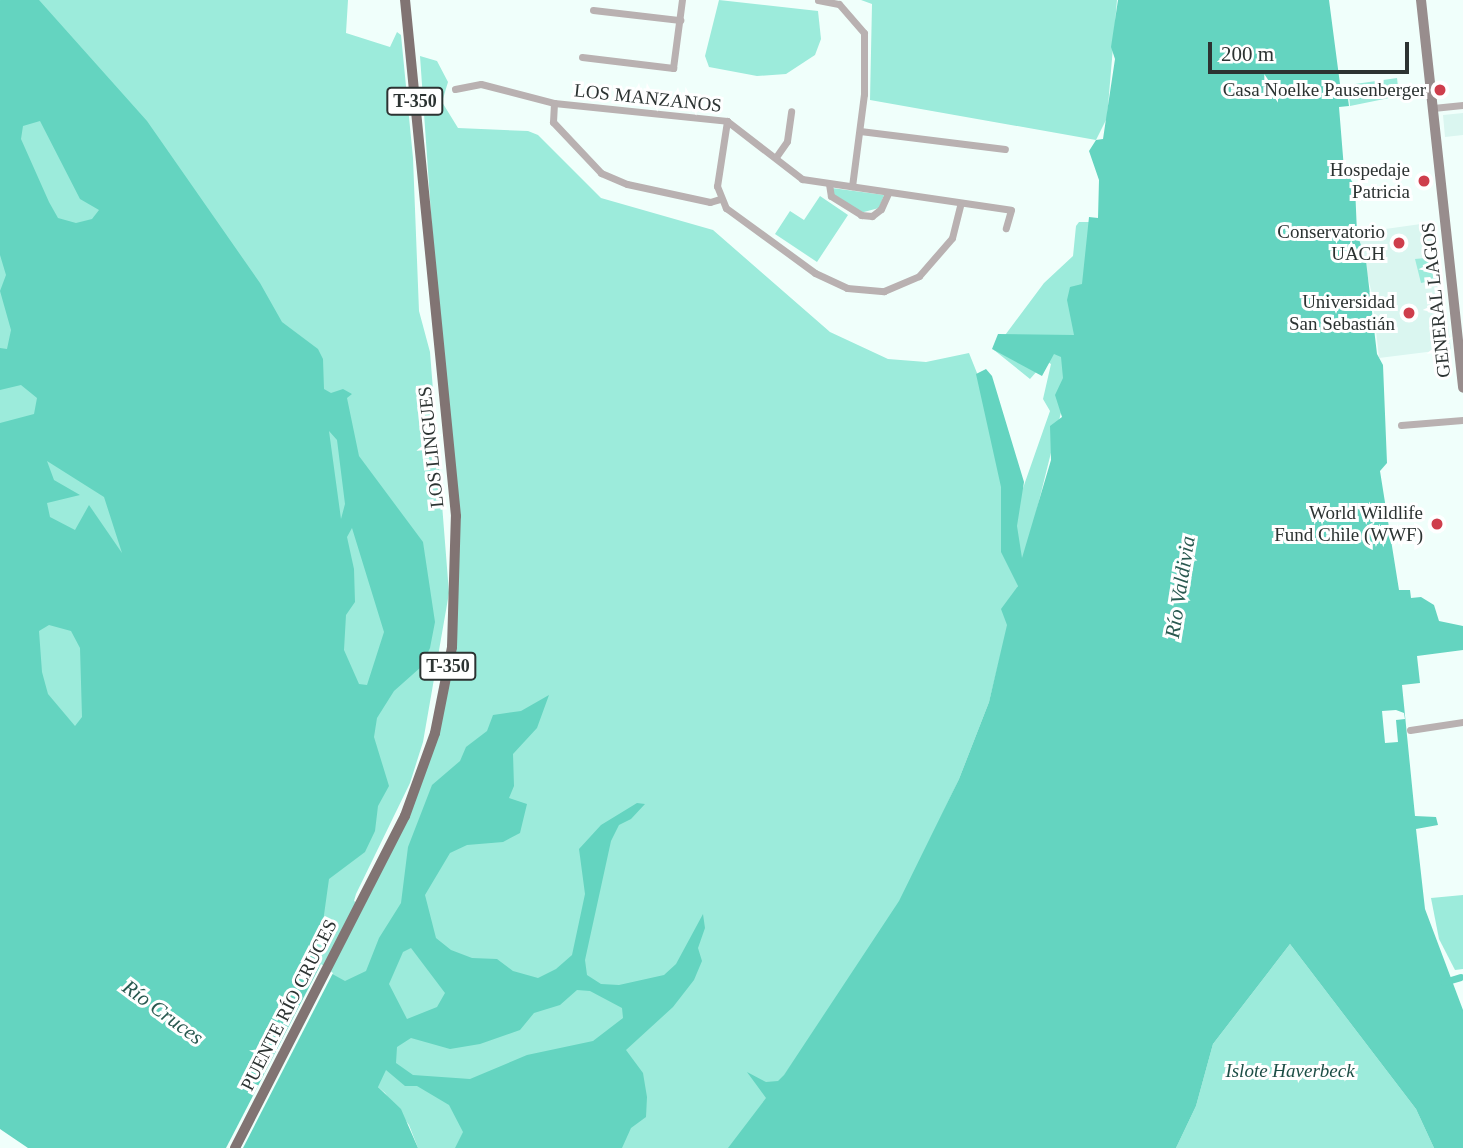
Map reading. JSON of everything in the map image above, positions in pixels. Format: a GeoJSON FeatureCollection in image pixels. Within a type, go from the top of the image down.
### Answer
{"type":"FeatureCollection","features":[{"type":"Feature","properties":{"kind":"main road","name":"LOS LINGUES"},"geometry":{"type":"LineString","coordinates":[[374,878],[414,795],[435,733],[452,647],[457,582],[456,516],[405,0]]}},
{"type":"Feature","properties":{"kind":"main road","name":"GENERAL LAGOS"},"geometry":{"type":"LineString","coordinates":[[1421,0],[1463,388]]}},
{"type":"Feature","properties":{"kind":"main road","name":"PUENTE RÍO CRUCES"},"geometry":{"type":"LineString","coordinates":[[235,1148],[374,878]]}},
{"type":"Feature","properties":{"kind":"street"},"geometry":{"type":"LineString","coordinates":[[582,57],[673,68],[682,0]]}},
{"type":"Feature","properties":{"kind":"street"},"geometry":{"type":"LineString","coordinates":[[818,0],[839,4],[864,33],[860,131],[852,186]]}},
{"type":"Feature","properties":{"kind":"street"},"geometry":{"type":"LineString","coordinates":[[593,10],[680,20]]}},
{"type":"Feature","properties":{"kind":"street","name":"LOS MANZANOS"},"geometry":{"type":"LineString","coordinates":[[455,89],[481,84],[555,103],[727,121],[802,178],[1011,210],[1006,228]]}},
{"type":"Feature","properties":{"kind":"street"},"geometry":{"type":"LineString","coordinates":[[555,103],[553,122],[601,173],[627,184],[710,202],[720,199]]}},
{"type":"Feature","properties":{"kind":"street"},"geometry":{"type":"LineString","coordinates":[[1433,108],[1463,105]]}},
{"type":"Feature","properties":{"kind":"street"},"geometry":{"type":"LineString","coordinates":[[776,158],[787,141],[791,111]]}},
{"type":"Feature","properties":{"kind":"street"},"geometry":{"type":"LineString","coordinates":[[727,121],[717,186],[720,199],[738,220],[815,273],[847,288],[870,291],[906,284],[933,265],[952,238],[961,203]]}},
{"type":"Feature","properties":{"kind":"street"},"geometry":{"type":"LineString","coordinates":[[860,131],[1005,149]]}},
{"type":"Feature","properties":{"kind":"street"},"geometry":{"type":"LineString","coordinates":[[829,184],[831,196],[861,215],[872,216],[881,209],[888,192]]}},
{"type":"Feature","properties":{"kind":"street"},"geometry":{"type":"LineString","coordinates":[[1401,425],[1463,421]]}},
{"type":"Feature","properties":{"kind":"street"},"geometry":{"type":"LineString","coordinates":[[1410,730],[1463,722]]}},
{"type":"Feature","properties":{"kind":"shaded area"},"geometry":{"type":"Polygon","coordinates":[[[1463,113],[1463,135],[1445,137],[1443,115],[1463,113]]]}},
{"type":"Feature","properties":{"kind":"shaded area","name":"Universidad San Sebastián"},"geometry":{"type":"Polygon","coordinates":[[[1435,222],[1451,349],[1379,358],[1372,294],[1357,233],[1435,222]]]}},
{"type":"Feature","properties":{"kind":"green space"},"geometry":{"type":"Polygon","coordinates":[[[0,0],[348,0],[346,33],[390,47],[397,32],[401,35],[413,158],[419,311],[430,352],[449,593],[423,742],[410,783],[356,894],[354,901],[362,906],[373,889],[435,735],[457,586],[420,56],[437,61],[448,82],[442,102],[458,128],[528,131],[538,135],[601,198],[713,230],[830,332],[888,359],[926,362],[969,353],[1023,488],[1050,411],[1043,399],[1051,364],[1046,361],[1030,379],[994,350],[1044,283],[1073,256],[1076,226],[1079,222],[1091,222],[1083,324],[989,702],[959,779],[894,916],[734,1148],[418,1148],[409,1125],[385,1093],[0,760],[0,0]]]}},
{"type":"Feature","properties":{"kind":"green space"},"geometry":{"type":"Polygon","coordinates":[[[719,0],[818,11],[821,39],[815,55],[786,74],[757,76],[709,67],[705,56],[719,0]]]}},
{"type":"Feature","properties":{"kind":"green space"},"geometry":{"type":"Polygon","coordinates":[[[861,0],[1117,0],[1107,118],[1096,140],[870,100],[872,4],[861,0]]]}},
{"type":"Feature","properties":{"kind":"green space"},"geometry":{"type":"Polygon","coordinates":[[[1397,78],[1399,96],[1350,106],[1348,85],[1397,78]]]}},
{"type":"Feature","properties":{"kind":"green space"},"geometry":{"type":"Polygon","coordinates":[[[832,188],[884,195],[879,208],[860,213],[831,193],[832,188]]]}},
{"type":"Feature","properties":{"kind":"green space"},"geometry":{"type":"Polygon","coordinates":[[[820,196],[848,215],[817,262],[775,234],[790,211],[804,220],[820,196]]]}},
{"type":"Feature","properties":{"kind":"green space"},"geometry":{"type":"Polygon","coordinates":[[[1436,257],[1436,280],[1421,283],[1415,259],[1436,257]]]}},
{"type":"Feature","properties":{"kind":"green space"},"geometry":{"type":"Polygon","coordinates":[[[1463,895],[1463,969],[1455,970],[1439,939],[1431,898],[1463,895]]]}},
{"type":"Feature","properties":{"kind":"green space","name":"Islote Haverbeck"},"geometry":{"type":"Polygon","coordinates":[[[1290,944],[1416,1109],[1434,1148],[1176,1148],[1196,1106],[1213,1044],[1290,944]]]}},
{"type":"Feature","properties":{"kind":"water","name":"Río Cruces"},"geometry":{"type":"Polygon","coordinates":[[[0,0],[39,0],[147,121],[260,283],[282,322],[318,349],[323,359],[324,389],[331,393],[343,389],[352,394],[347,398],[359,456],[423,542],[435,622],[430,648],[421,667],[394,691],[377,718],[374,737],[389,786],[378,806],[375,831],[365,852],[329,879],[323,922],[313,947],[316,965],[345,981],[366,971],[379,938],[401,903],[408,847],[432,785],[460,761],[466,747],[487,731],[493,715],[521,711],[549,695],[537,728],[513,754],[514,786],[509,798],[527,804],[520,833],[503,842],[467,845],[450,853],[425,895],[436,938],[451,950],[472,958],[497,959],[513,971],[538,978],[556,969],[572,955],[585,894],[579,849],[601,825],[637,803],[645,804],[631,819],[619,825],[611,841],[585,960],[587,975],[601,984],[619,985],[664,975],[676,964],[703,914],[705,928],[698,948],[702,961],[694,980],[673,1007],[626,1050],[643,1073],[647,1097],[646,1117],[631,1128],[622,1148],[455,1148],[463,1132],[449,1105],[417,1086],[405,1086],[386,1070],[378,1087],[401,1109],[418,1148],[28,1148],[0,1129],[0,423],[34,414],[37,398],[21,385],[0,390],[0,348],[7,349],[11,330],[0,291],[6,275],[0,255],[0,0]],[[40,121],[23,126],[21,139],[58,218],[76,223],[92,219],[99,210],[80,199],[40,121]],[[329,431],[341,519],[345,504],[337,440],[329,431]],[[47,461],[54,480],[80,495],[47,503],[50,517],[75,530],[89,505],[122,553],[104,497],[47,461]],[[352,528],[347,537],[354,569],[355,602],[346,615],[344,650],[359,684],[367,685],[384,632],[352,528]],[[49,625],[39,631],[42,672],[48,694],[75,726],[82,717],[80,648],[71,631],[49,625]],[[411,948],[403,952],[389,984],[407,1019],[437,1007],[445,993],[411,948]],[[577,990],[560,1005],[534,1013],[520,1030],[480,1044],[450,1049],[411,1038],[397,1047],[396,1063],[413,1075],[470,1079],[527,1055],[593,1041],[623,1018],[622,1008],[590,991],[577,990]]]}},
{"type":"Feature","properties":{"kind":"water","name":"Río Valdivia"},"geometry":{"type":"Polygon","coordinates":[[[1118,0],[1329,0],[1340,84],[1346,84],[1349,106],[1339,107],[1344,169],[1355,186],[1357,233],[1366,261],[1377,354],[1383,365],[1387,463],[1380,471],[1399,590],[1410,590],[1411,598],[1421,597],[1434,605],[1439,621],[1463,626],[1463,650],[1417,656],[1420,683],[1402,685],[1415,816],[1436,817],[1438,825],[1416,829],[1425,909],[1463,1010],[1463,1148],[1434,1148],[1416,1109],[1290,944],[1213,1044],[1196,1106],[1176,1148],[728,1148],[766,1098],[747,1072],[766,1082],[778,1081],[784,1075],[899,901],[959,779],[989,702],[1007,625],[1001,609],[1018,586],[1001,552],[1001,487],[976,374],[986,369],[992,376],[1024,482],[1017,526],[1022,558],[1051,460],[1050,426],[1062,417],[1055,395],[1063,378],[1061,357],[1054,354],[1042,376],[992,349],[998,334],[1074,335],[1067,300],[1070,287],[1082,284],[1089,217],[1098,218],[1099,180],[1089,151],[1096,140],[1103,139],[1115,59],[1111,47],[1118,0]]]}},
{"type":"Feature","properties":{"kind":"pier"},"geometry":{"type":"Polygon","coordinates":[[[1396,710],[1404,713],[1405,719],[1396,720],[1398,742],[1385,743],[1382,711],[1396,710]]]}},
{"type":"Feature","properties":{"kind":"pier"},"geometry":{"type":"Polygon","coordinates":[[[321,964],[333,973],[243,1148],[226,1148],[321,964]]]}},
{"type":"Feature","properties":{"kind":"waterway"},"geometry":{"type":"LineString","coordinates":[[1444,982],[1460,977]]}},
{"type":"Feature","properties":{"kind":"place","name":"Casa Noelke Pausenberger"},"geometry":{"type":"Point","coordinates":[1440,90]}},
{"type":"Feature","properties":{"kind":"place","name":"Hospedaje Patricia"},"geometry":{"type":"Point","coordinates":[1424,181]}},
{"type":"Feature","properties":{"kind":"place","name":"Conservatorio UACH"},"geometry":{"type":"Point","coordinates":[1399,243]}},
{"type":"Feature","properties":{"kind":"place","name":"Universidad San Sebastián"},"geometry":{"type":"Point","coordinates":[1409,313]}},
{"type":"Feature","properties":{"kind":"place","name":"World Wildlife Fund Chile (WWF)"},"geometry":{"type":"Point","coordinates":[1437,524]}}]}
